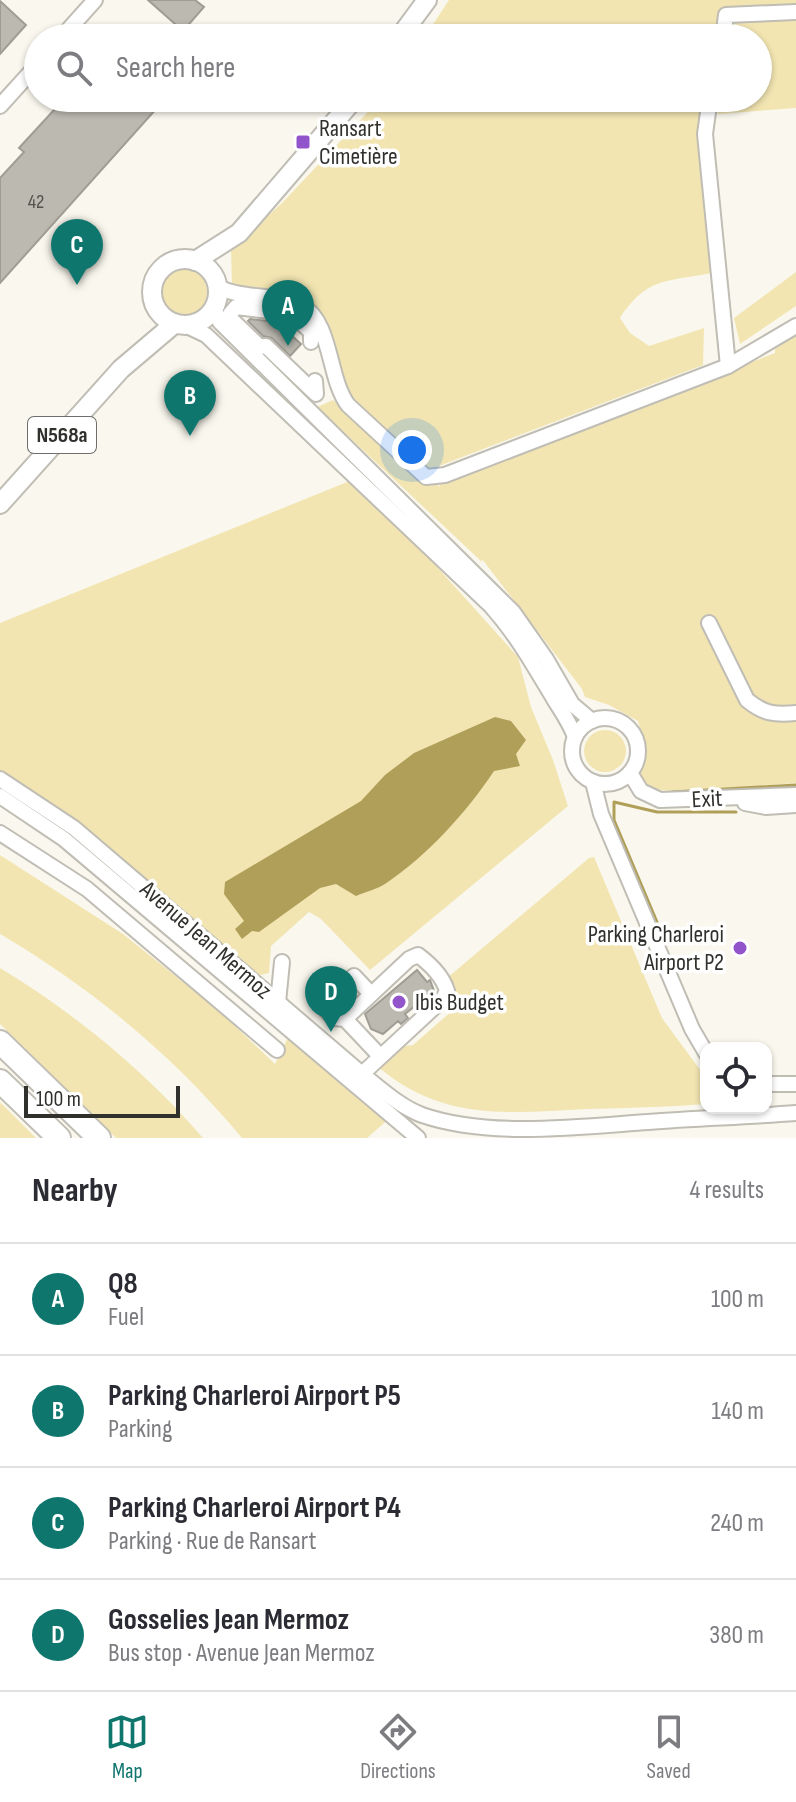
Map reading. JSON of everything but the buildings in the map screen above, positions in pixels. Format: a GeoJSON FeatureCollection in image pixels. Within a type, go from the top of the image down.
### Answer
{"type":"FeatureCollection","features":[{"type":"Feature","properties":{"kind":"highway"},"geometry":{"type":"LineString","coordinates":[[0,1042],[99,1138]]}},
{"type":"Feature","properties":{"kind":"highway"},"geometry":{"type":"LineString","coordinates":[[0,1081],[59,1138]]}},
{"type":"Feature","properties":{"kind":"main road"},"geometry":{"type":"LineString","coordinates":[[409,24],[427,0]]}},
{"type":"Feature","properties":{"kind":"main road","name":"N568a"},"geometry":{"type":"LineString","coordinates":[[121,369],[180,324],[196,323],[214,309],[221,263],[239,233],[343,112]]}},
{"type":"Feature","properties":{"kind":"main road","name":"N568a"},"geometry":{"type":"LineString","coordinates":[[0,504],[121,369],[143,338],[156,309],[152,287],[156,276],[173,261],[195,261],[239,233]]}},
{"type":"Feature","properties":{"kind":"main road"},"geometry":{"type":"LineString","coordinates":[[195,261],[204,265],[217,284]]}},
{"type":"Feature","properties":{"kind":"main road"},"geometry":{"type":"LineString","coordinates":[[156,309],[163,317],[180,324]]}},
{"type":"Feature","properties":{"kind":"street"},"geometry":{"type":"LineString","coordinates":[[74,24],[95,0]]}},
{"type":"Feature","properties":{"kind":"street"},"geometry":{"type":"LineString","coordinates":[[725,24],[726,15],[796,12]]}},
{"type":"Feature","properties":{"kind":"street"},"geometry":{"type":"LineString","coordinates":[[0,106],[24,79]]}},
{"type":"Feature","properties":{"kind":"street"},"geometry":{"type":"LineString","coordinates":[[708,112],[705,134],[728,366]]}},
{"type":"Feature","properties":{"kind":"street"},"geometry":{"type":"LineString","coordinates":[[217,284],[231,294],[286,301],[312,313],[320,326],[339,393],[426,477],[445,475],[728,366],[796,326]]}},
{"type":"Feature","properties":{"kind":"street"},"geometry":{"type":"LineString","coordinates":[[253,347],[231,319],[230,314],[236,307],[292,314],[308,326],[311,342]]}},
{"type":"Feature","properties":{"kind":"street"},"geometry":{"type":"LineString","coordinates":[[214,309],[220,322],[304,386],[513,612],[546,659],[572,704],[592,721]]}},
{"type":"Feature","properties":{"kind":"street"},"geometry":{"type":"LineString","coordinates":[[180,324],[206,335],[269,393],[498,614],[536,665],[568,719],[575,737],[572,752],[576,767],[593,782],[601,814],[700,1043]]}},
{"type":"Feature","properties":{"kind":"street"},"geometry":{"type":"LineString","coordinates":[[269,393],[304,386]]}},
{"type":"Feature","properties":{"kind":"street"},"geometry":{"type":"LineString","coordinates":[[709,623],[747,700],[772,715],[796,713]]}},
{"type":"Feature","properties":{"kind":"street"},"geometry":{"type":"LineString","coordinates":[[575,737],[592,721],[601,719],[618,721],[632,732],[636,740],[638,757],[630,773],[613,783],[593,782]]}},
{"type":"Feature","properties":{"kind":"street","name":"Exit"},"geometry":{"type":"LineString","coordinates":[[630,773],[641,791],[651,798],[694,800],[796,795]]}},
{"type":"Feature","properties":{"kind":"street","name":"Avenue Jean Mermoz"},"geometry":{"type":"LineString","coordinates":[[0,779],[74,828],[362,1074],[397,1102],[423,1115],[452,1124],[543,1134],[727,1114]]}},
{"type":"Feature","properties":{"kind":"street","name":"Avenue Jean Mermoz"},"geometry":{"type":"LineString","coordinates":[[0,796],[64,839],[397,1132],[418,1138]]}},
{"type":"Feature","properties":{"kind":"street"},"geometry":{"type":"LineString","coordinates":[[694,800],[766,807],[796,805]]}},
{"type":"Feature","properties":{"kind":"street"},"geometry":{"type":"LineString","coordinates":[[0,833],[87,889],[277,1050]]}},
{"type":"Feature","properties":{"kind":"street"},"geometry":{"type":"LineString","coordinates":[[345,1019],[409,959],[418,955],[445,982],[447,991],[443,999],[362,1074]]}},
{"type":"Feature","properties":{"kind":"street"},"geometry":{"type":"LineString","coordinates":[[278,1002],[282,962]]}},
{"type":"Feature","properties":{"kind":"street"},"geometry":{"type":"LineString","coordinates":[[303,1023],[354,976],[371,994]]}},
{"type":"Feature","properties":{"kind":"street"},"geometry":{"type":"LineString","coordinates":[[321,1005],[334,1018],[345,1019],[380,1056]]}},
{"type":"Feature","properties":{"kind":"street"},"geometry":{"type":"LineString","coordinates":[[772,1082],[796,1074]]}},
{"type":"Feature","properties":{"kind":"street"},"geometry":{"type":"LineString","coordinates":[[772,1084],[796,1084]]}},
{"type":"Feature","properties":{"kind":"street","name":"Avenue Jean Mermoz"},"geometry":{"type":"LineString","coordinates":[[772,1113],[796,1113]]}},
{"type":"Feature","properties":{"kind":"shaded area"},"geometry":{"type":"Polygon","coordinates":[[[449,0],[796,0],[796,13],[726,15],[722,24],[433,24],[449,0]]]}},
{"type":"Feature","properties":{"kind":"shaded area"},"geometry":{"type":"Polygon","coordinates":[[[796,17],[796,108],[772,110],[772,24],[733,24],[735,19],[796,17]]]}},
{"type":"Feature","properties":{"kind":"shaded area"},"geometry":{"type":"Polygon","coordinates":[[[368,112],[704,112],[698,144],[712,273],[670,280],[649,288],[620,318],[630,333],[649,346],[704,328],[703,365],[426,471],[344,389],[326,325],[232,287],[231,250],[282,203],[368,112]]]}},
{"type":"Feature","properties":{"kind":"shaded area"},"geometry":{"type":"Polygon","coordinates":[[[184,269],[201,275],[207,292],[201,309],[184,315],[167,309],[161,292],[167,275],[184,269]]]}},
{"type":"Feature","properties":{"kind":"shaded area"},"geometry":{"type":"Polygon","coordinates":[[[796,272],[796,306],[740,344],[734,318],[796,272]]]}},
{"type":"Feature","properties":{"kind":"shaded area"},"geometry":{"type":"Polygon","coordinates":[[[796,335],[796,783],[680,792],[651,789],[640,777],[646,751],[638,721],[609,705],[585,697],[482,559],[482,562],[317,407],[333,400],[440,487],[439,484],[775,353],[775,349],[796,335]]]}},
{"type":"Feature","properties":{"kind":"shaded area"},"geometry":{"type":"Polygon","coordinates":[[[357,478],[518,657],[531,707],[568,806],[370,970],[321,919],[309,912],[271,946],[269,973],[250,977],[152,892],[0,779],[0,623],[357,478]]]}},
{"type":"Feature","properties":{"kind":"shaded area"},"geometry":{"type":"Polygon","coordinates":[[[495,717],[511,721],[526,740],[516,754],[520,766],[494,771],[431,847],[385,884],[356,896],[336,884],[320,888],[259,932],[252,931],[242,939],[235,929],[244,921],[224,894],[225,882],[361,801],[385,775],[414,753],[495,717]]]}},
{"type":"Feature","properties":{"kind":"shaded area"},"geometry":{"type":"Polygon","coordinates":[[[605,730],[620,736],[626,751],[620,766],[605,772],[590,766],[584,751],[590,736],[605,730]]]}},
{"type":"Feature","properties":{"kind":"shaded area"},"geometry":{"type":"Polygon","coordinates":[[[0,855],[123,934],[218,1010],[275,1064],[291,1031],[391,1117],[367,1138],[242,1138],[188,1079],[130,1026],[67,977],[0,934],[0,855]]]}},
{"type":"Feature","properties":{"kind":"shaded area"},"geometry":{"type":"Polygon","coordinates":[[[594,857],[662,1018],[700,1070],[700,1104],[531,1112],[477,1110],[426,1097],[377,1066],[398,1047],[413,1045],[453,1010],[449,1003],[453,985],[447,978],[589,858],[594,857]]]}},
{"type":"Feature","properties":{"kind":"shaded area"},"geometry":{"type":"Polygon","coordinates":[[[0,968],[108,1045],[158,1090],[203,1138],[116,1138],[0,1024],[0,968]]]}},
{"type":"Feature","properties":{"kind":"shaded area"},"geometry":{"type":"Polygon","coordinates":[[[0,1102],[36,1138],[0,1138],[0,1102]]]}},
{"type":"Feature","properties":{"kind":"waterway"},"geometry":{"type":"LineString","coordinates":[[672,792],[796,785]]}},
{"type":"Feature","properties":{"kind":"waterway"},"geometry":{"type":"LineString","coordinates":[[657,922],[614,820],[614,802],[657,812],[736,812]]}},
{"type":"Feature","properties":{"kind":"place","name":"Ransart Cimetière"},"geometry":{"type":"Point","coordinates":[303,142]}},
{"type":"Feature","properties":{"kind":"place","name":"Parking Charleroi Airport P4"},"geometry":{"type":"Point","coordinates":[77,285]}},
{"type":"Feature","properties":{"kind":"place","name":"Q8"},"geometry":{"type":"Point","coordinates":[288,346]}},
{"type":"Feature","properties":{"kind":"place","name":"Parking Charleroi Airport P5"},"geometry":{"type":"Point","coordinates":[190,436]}},
{"type":"Feature","properties":{"kind":"place","name":"Parking Charleroi Airport P2"},"geometry":{"type":"Point","coordinates":[740,948]}},
{"type":"Feature","properties":{"kind":"place","name":"Ibis Budget"},"geometry":{"type":"Point","coordinates":[399,1002]}},
{"type":"Feature","properties":{"kind":"place","name":"Gosselies Jean Mermoz"},"geometry":{"type":"Point","coordinates":[331,1032]}}]}
